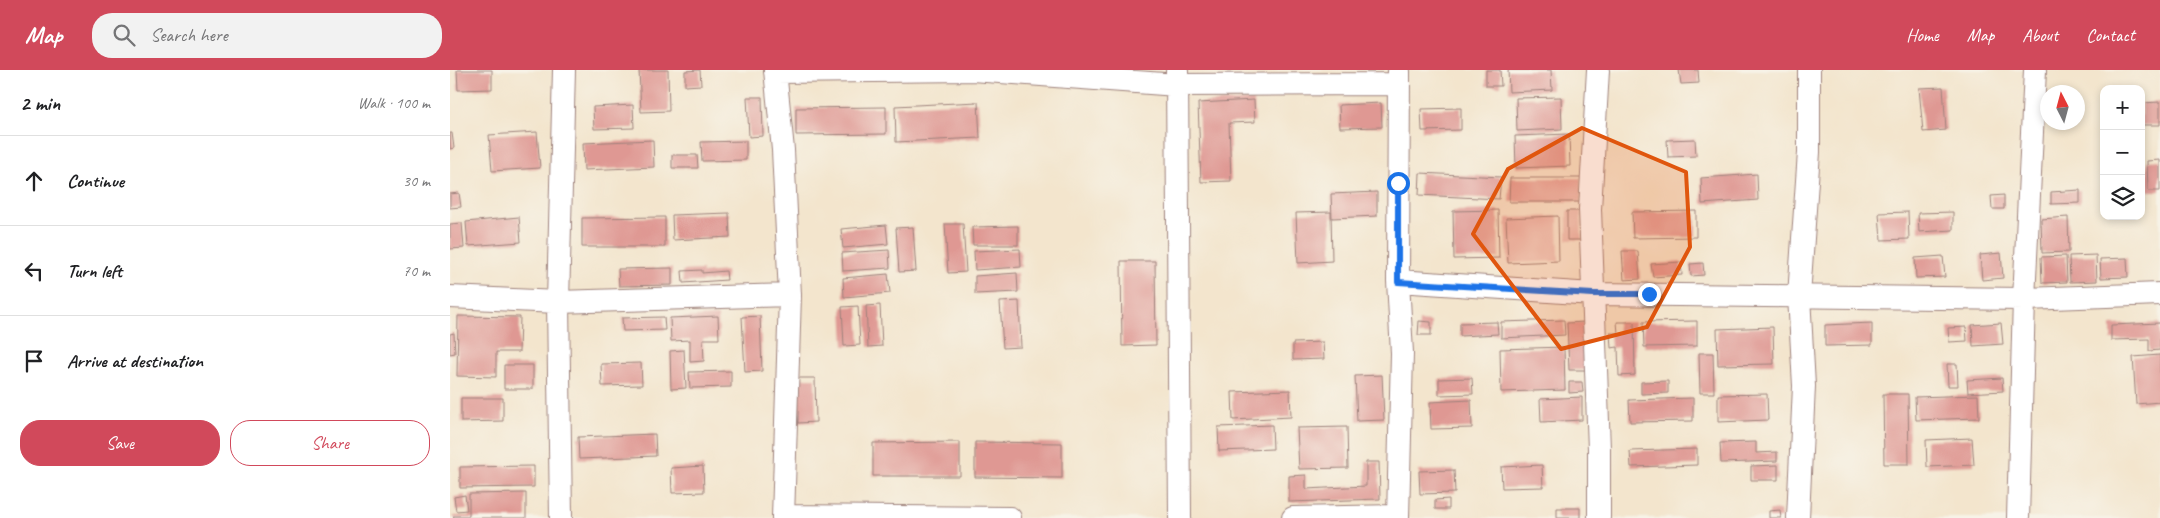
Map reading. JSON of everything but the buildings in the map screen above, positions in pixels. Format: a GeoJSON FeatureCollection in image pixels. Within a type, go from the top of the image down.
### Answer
{"type":"FeatureCollection","features":[{"type":"Feature","properties":{"kind":"street"},"geometry":{"type":"LineString","coordinates":[[561,518],[558,302],[564,70]]}},
{"type":"Feature","properties":{"kind":"street"},"geometry":{"type":"LineString","coordinates":[[1010,518],[783,517],[790,295],[783,150],[775,71],[972,70],[1177,78],[1399,77],[1398,282],[1402,352],[1398,517],[1293,518]]}},
{"type":"Feature","properties":{"kind":"street"},"geometry":{"type":"LineString","coordinates":[[1598,70],[1590,209],[1599,449],[1598,518]]}},
{"type":"Feature","properties":{"kind":"street"},"geometry":{"type":"LineString","coordinates":[[1798,518],[1804,386],[1799,296],[1809,152],[1809,70]]}},
{"type":"Feature","properties":{"kind":"street"},"geometry":{"type":"LineString","coordinates":[[2018,518],[2024,299],[2035,70]]}},
{"type":"Feature","properties":{"kind":"street"},"geometry":{"type":"LineString","coordinates":[[1177,78],[1180,518]]}},
{"type":"Feature","properties":{"kind":"street"},"geometry":{"type":"LineString","coordinates":[[1398,282],[1593,294],[2024,299],[2160,294]]}},
{"type":"Feature","properties":{"kind":"street"},"geometry":{"type":"LineString","coordinates":[[450,297],[558,302],[790,295]]}},
{"type":"Feature","properties":{"kind":"highlighted area"},"geometry":{"type":"Polygon","coordinates":[[[1582,128],[1686,172],[1690,247],[1647,327],[1561,349],[1473,234],[1508,169],[1582,128]]]}},
{"type":"Feature","properties":{"kind":"route"},"geometry":{"type":"LineString","coordinates":[[1398,183],[1398,282],[1593,294],[1649,294]]}}]}
